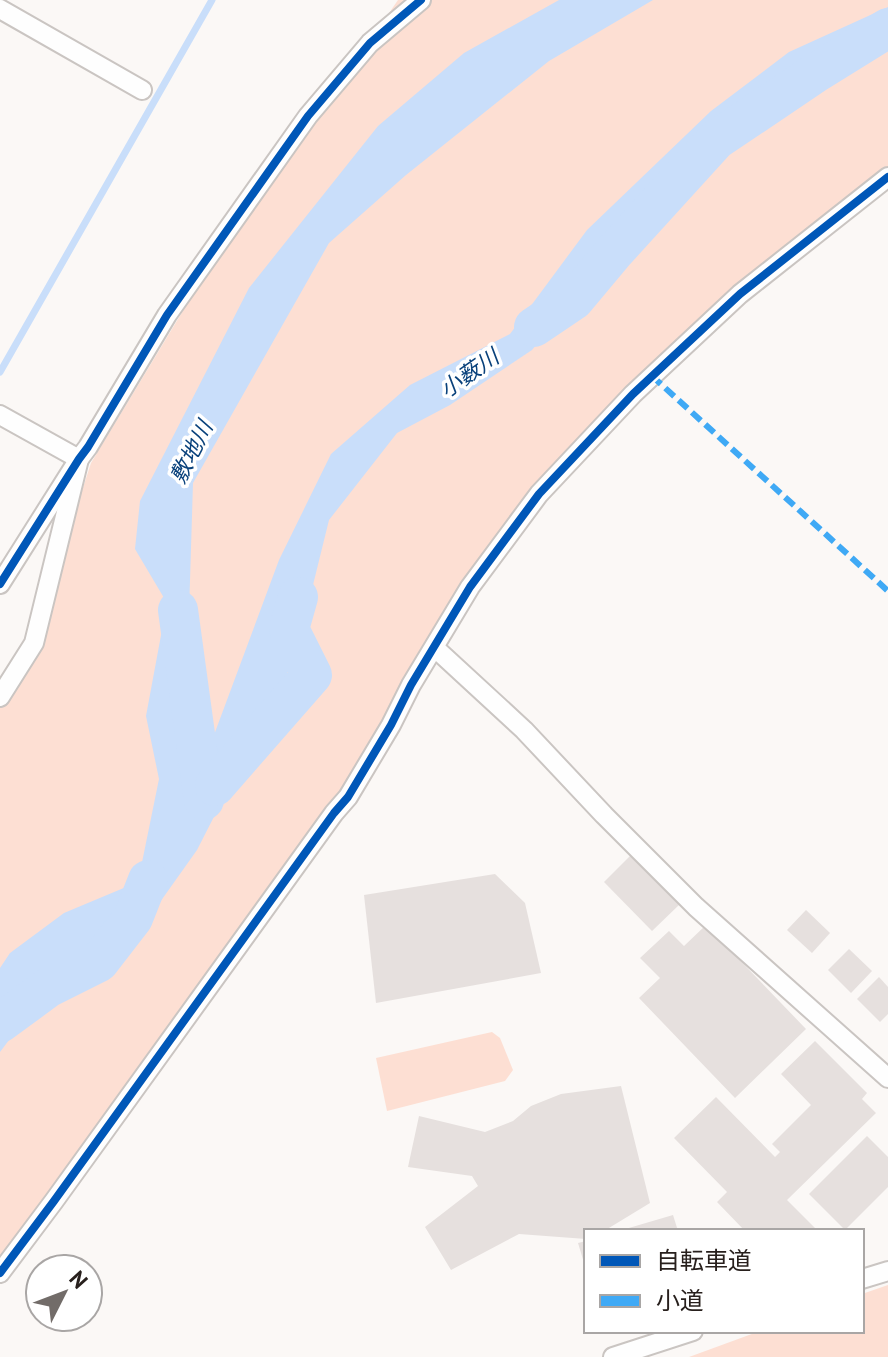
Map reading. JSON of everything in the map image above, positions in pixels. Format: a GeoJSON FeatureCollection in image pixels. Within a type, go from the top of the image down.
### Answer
{"type":"FeatureCollection","features":[{"type":"Feature","properties":{"kind":"street"},"geometry":{"type":"LineString","coordinates":[[0,584],[88,447],[167,315],[308,116],[370,43],[421,0]]}},
{"type":"Feature","properties":{"kind":"street"},"geometry":{"type":"LineString","coordinates":[[0,9],[142,90]]}},
{"type":"Feature","properties":{"kind":"street"},"geometry":{"type":"LineString","coordinates":[[0,1273],[348,797],[470,587],[539,494],[633,394],[740,294],[888,177]]}},
{"type":"Feature","properties":{"kind":"street"},"geometry":{"type":"LineString","coordinates":[[0,415],[79,459]]}},
{"type":"Feature","properties":{"kind":"street"},"geometry":{"type":"LineString","coordinates":[[0,697],[34,643],[79,459]]}},
{"type":"Feature","properties":{"kind":"street"},"geometry":{"type":"LineString","coordinates":[[435,648],[524,730],[696,907],[888,1078]]}},
{"type":"Feature","properties":{"kind":"street"},"geometry":{"type":"LineString","coordinates":[[864,1278],[888,1271]]}},
{"type":"Feature","properties":{"kind":"street"},"geometry":{"type":"LineString","coordinates":[[613,1357],[687,1333]]}},
{"type":"Feature","properties":{"kind":"shaded area"},"geometry":{"type":"Polygon","coordinates":[[[398,0],[888,0],[888,180],[763,276],[518,507],[356,784],[0,1261],[0,695],[37,628],[91,463],[256,190],[398,0]]]}},
{"type":"Feature","properties":{"kind":"shaded area"},"geometry":{"type":"Polygon","coordinates":[[[492,1032],[500,1038],[513,1070],[505,1081],[387,1111],[376,1058],[492,1032]]]}},
{"type":"Feature","properties":{"kind":"shaded area"},"geometry":{"type":"Polygon","coordinates":[[[888,1285],[888,1357],[689,1357],[755,1333],[864,1333],[864,1293],[888,1285]]]}},
{"type":"Feature","properties":{"kind":"water"},"geometry":{"type":"Polygon","coordinates":[[[559,0],[653,0],[549,61],[406,175],[329,243],[193,483],[188,646],[179,708],[195,786],[279,560],[331,454],[410,385],[510,334],[587,230],[711,111],[789,52],[888,7],[888,28],[796,85],[669,186],[532,350],[450,405],[397,433],[329,520],[295,658],[197,850],[148,919],[133,918],[99,962],[49,987],[0,1052],[0,968],[10,953],[64,913],[138,882],[159,779],[146,716],[167,603],[135,549],[140,501],[249,288],[378,126],[464,53],[559,0]]]}},
{"type":"Feature","properties":{"kind":"building"},"geometry":{"type":"Polygon","coordinates":[[[631,855],[680,904],[652,931],[604,882],[631,855]]]}},
{"type":"Feature","properties":{"kind":"building"},"geometry":{"type":"Polygon","coordinates":[[[495,874],[525,903],[541,973],[376,1003],[364,895],[495,874]]]}},
{"type":"Feature","properties":{"kind":"building"},"geometry":{"type":"Polygon","coordinates":[[[806,910],[830,933],[812,953],[787,930],[806,910]]]}},
{"type":"Feature","properties":{"kind":"building"},"geometry":{"type":"Polygon","coordinates":[[[706,925],[806,1029],[735,1098],[639,998],[660,978],[640,958],[669,931],[684,946],[706,925]]]}},
{"type":"Feature","properties":{"kind":"building"},"geometry":{"type":"Polygon","coordinates":[[[849,949],[872,971],[851,993],[828,970],[849,949]]]}},
{"type":"Feature","properties":{"kind":"building"},"geometry":{"type":"Polygon","coordinates":[[[879,977],[888,987],[888,1014],[880,1022],[857,999],[879,977]]]}},
{"type":"Feature","properties":{"kind":"building"},"geometry":{"type":"Polygon","coordinates":[[[815,1041],[867,1093],[862,1099],[876,1113],[787,1200],[816,1229],[743,1229],[717,1202],[727,1192],[674,1138],[716,1097],[775,1157],[780,1152],[772,1144],[811,1105],[781,1074],[815,1041]]]}},
{"type":"Feature","properties":{"kind":"building"},"geometry":{"type":"Polygon","coordinates":[[[621,1086],[650,1203],[607,1229],[584,1229],[584,1239],[519,1234],[451,1270],[425,1227],[478,1186],[472,1176],[408,1167],[419,1116],[485,1132],[513,1121],[531,1106],[561,1094],[621,1086]]]}},
{"type":"Feature","properties":{"kind":"building"},"geometry":{"type":"Polygon","coordinates":[[[867,1136],[888,1157],[888,1187],[846,1229],[809,1194],[867,1136]]]}},
{"type":"Feature","properties":{"kind":"building"},"geometry":{"type":"Polygon","coordinates":[[[673,1215],[677,1229],[625,1229],[673,1215]]]}},
{"type":"Feature","properties":{"kind":"building"},"geometry":{"type":"Polygon","coordinates":[[[584,1242],[584,1263],[578,1243],[584,1242]]]}},
{"type":"Feature","properties":{"kind":"waterway"},"geometry":{"type":"LineString","coordinates":[[0,372],[212,0]]}},
{"type":"Feature","properties":{"kind":"waterway","name":"小薮川"},"geometry":{"type":"LineString","coordinates":[[534,327],[574,300],[716,140],[888,28]]}},
{"type":"Feature","properties":{"kind":"waterway","name":"小薮川"},"geometry":{"type":"LineString","coordinates":[[215,786],[312,675],[289,629],[298,597]]}},
{"type":"Feature","properties":{"kind":"waterway","name":"敷地川"},"geometry":{"type":"LineString","coordinates":[[178,610],[204,800]]}},
{"type":"Feature","properties":{"kind":"waterway","name":"敷地川"},"geometry":{"type":"LineString","coordinates":[[0,1023],[49,987],[99,962],[133,918],[148,880]]}},
{"type":"Feature","properties":{"kind":"marked path"},"geometry":{"type":"LineString","coordinates":[[652,376],[888,591]]}},
{"type":"Feature","properties":{"kind":"cycle path"},"geometry":{"type":"LineString","coordinates":[[0,584],[88,447],[167,315],[308,116],[370,43],[421,0]]}},
{"type":"Feature","properties":{"kind":"cycle path"},"geometry":{"type":"LineString","coordinates":[[0,1273],[348,797],[470,587],[539,494],[633,394],[740,294],[888,177]]}}]}
